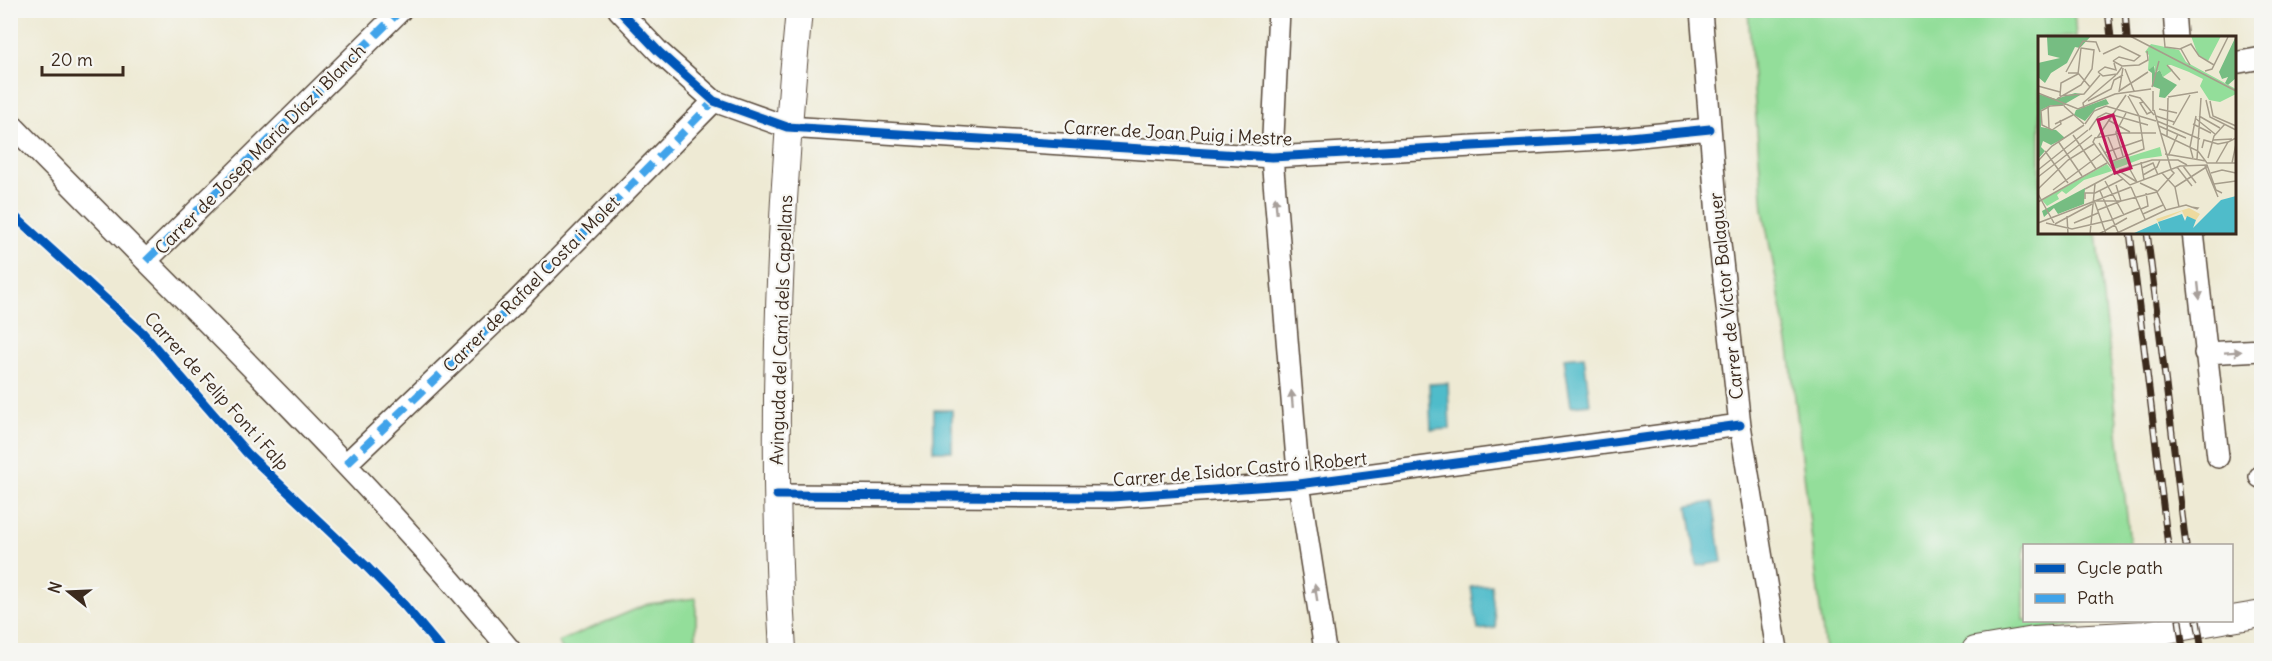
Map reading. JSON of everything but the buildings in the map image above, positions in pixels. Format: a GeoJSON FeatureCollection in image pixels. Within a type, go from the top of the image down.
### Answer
{"type":"FeatureCollection","features":[{"type":"Feature","properties":{"kind":"street","name":"Carrer de Josep Maria Díaz i Blanch"},"geometry":{"type":"LineString","coordinates":[[146,261],[401,10]]}},
{"type":"Feature","properties":{"kind":"street"},"geometry":{"type":"LineString","coordinates":[[618,10],[659,52],[714,101]]}},
{"type":"Feature","properties":{"kind":"street","name":"Avinguda del Camí dels Capellans"},"geometry":{"type":"LineString","coordinates":[[783,651],[776,396],[788,128],[799,10]]}},
{"type":"Feature","properties":{"kind":"street"},"geometry":{"type":"LineString","coordinates":[[1279,10],[1272,157],[1299,484],[1324,651]]}},
{"type":"Feature","properties":{"kind":"street","name":"Carrer de Víctor Balaguer"},"geometry":{"type":"LineString","coordinates":[[1701,10],[1710,129],[1740,425],[1777,651]]}},
{"type":"Feature","properties":{"kind":"street"},"geometry":{"type":"LineString","coordinates":[[2174,10],[2176,36]]}},
{"type":"Feature","properties":{"kind":"street"},"geometry":{"type":"LineString","coordinates":[[2236,63],[2262,58]]}},
{"type":"Feature","properties":{"kind":"street","name":"Carrer de Joan Puig i Mestre"},"geometry":{"type":"LineString","coordinates":[[714,101],[788,128],[1272,157],[1620,138],[1710,129]]}},
{"type":"Feature","properties":{"kind":"street","name":"Carrer de Rafael Costa i Molet"},"geometry":{"type":"LineString","coordinates":[[346,464],[516,302],[714,101]]}},
{"type":"Feature","properties":{"kind":"street","name":"Carrer de Felip Font i Falp"},"geometry":{"type":"LineString","coordinates":[[10,123],[346,464],[446,573],[510,651]]}},
{"type":"Feature","properties":{"kind":"street"},"geometry":{"type":"LineString","coordinates":[[2193,234],[2218,457]]}},
{"type":"Feature","properties":{"kind":"street"},"geometry":{"type":"LineString","coordinates":[[2205,353],[2262,350]]}},
{"type":"Feature","properties":{"kind":"street","name":"Carrer de Isidor Castró i Robert"},"geometry":{"type":"LineString","coordinates":[[777,495],[1112,497],[1299,484],[1740,425]]}},
{"type":"Feature","properties":{"kind":"street"},"geometry":{"type":"LineString","coordinates":[[2233,619],[2262,614]]}},
{"type":"Feature","properties":{"kind":"street"},"geometry":{"type":"LineString","coordinates":[[1974,651],[2034,640],[2145,634],[2217,622]]}},
{"type":"Feature","properties":{"kind":"green space"},"geometry":{"type":"Polygon","coordinates":[[[1748,11],[2074,11],[2076,36],[2038,36],[2038,234],[2097,234],[2130,544],[2023,544],[2023,622],[2091,622],[1912,650],[1825,650],[1789,348],[1763,210],[1748,11]]]}},
{"type":"Feature","properties":{"kind":"green space"},"geometry":{"type":"Polygon","coordinates":[[[696,598],[696,650],[563,650],[558,642],[648,604],[696,598]]]}},
{"type":"Feature","properties":{"kind":"water"},"geometry":{"type":"Polygon","coordinates":[[[1584,356],[1590,404],[1571,406],[1564,358],[1584,356]]]}},
{"type":"Feature","properties":{"kind":"water"},"geometry":{"type":"Polygon","coordinates":[[[1448,383],[1450,429],[1431,430],[1429,384],[1448,383]]]}},
{"type":"Feature","properties":{"kind":"water"},"geometry":{"type":"Polygon","coordinates":[[[934,410],[952,410],[952,451],[934,451],[934,410]]]}},
{"type":"Feature","properties":{"kind":"water"},"geometry":{"type":"Polygon","coordinates":[[[1713,502],[1722,562],[1697,566],[1688,506],[1713,502]]]}},
{"type":"Feature","properties":{"kind":"water"},"geometry":{"type":"Polygon","coordinates":[[[1491,585],[1496,628],[1478,630],[1471,587],[1491,585]]]}},
{"type":"Feature","properties":{"kind":"railway"},"geometry":{"type":"LineString","coordinates":[[2108,10],[2111,36]]}},
{"type":"Feature","properties":{"kind":"railway"},"geometry":{"type":"LineString","coordinates":[[2125,10],[2127,36]]}},
{"type":"Feature","properties":{"kind":"railway"},"geometry":{"type":"LineString","coordinates":[[2130,234],[2168,544]]}},
{"type":"Feature","properties":{"kind":"railway"},"geometry":{"type":"LineString","coordinates":[[2147,234],[2186,544]]}},
{"type":"Feature","properties":{"kind":"railway"},"geometry":{"type":"LineString","coordinates":[[2179,622],[2183,650]]}},
{"type":"Feature","properties":{"kind":"railway"},"geometry":{"type":"LineString","coordinates":[[2197,622],[2202,650]]}},
{"type":"Feature","properties":{"kind":"marked path"},"geometry":{"type":"LineString","coordinates":[[146,261],[401,10]]}},
{"type":"Feature","properties":{"kind":"marked path"},"geometry":{"type":"LineString","coordinates":[[346,464],[516,302],[714,101]]}},
{"type":"Feature","properties":{"kind":"cycle path"},"geometry":{"type":"LineString","coordinates":[[619,10],[659,52],[714,101],[787,127],[1272,157],[1620,138],[1710,129]]}},
{"type":"Feature","properties":{"kind":"cycle path"},"geometry":{"type":"LineString","coordinates":[[10,212],[142,332],[247,453],[365,565],[404,605],[442,650]]}},
{"type":"Feature","properties":{"kind":"cycle path"},"geometry":{"type":"LineString","coordinates":[[777,495],[1112,497],[1299,484],[1740,425]]}}]}
